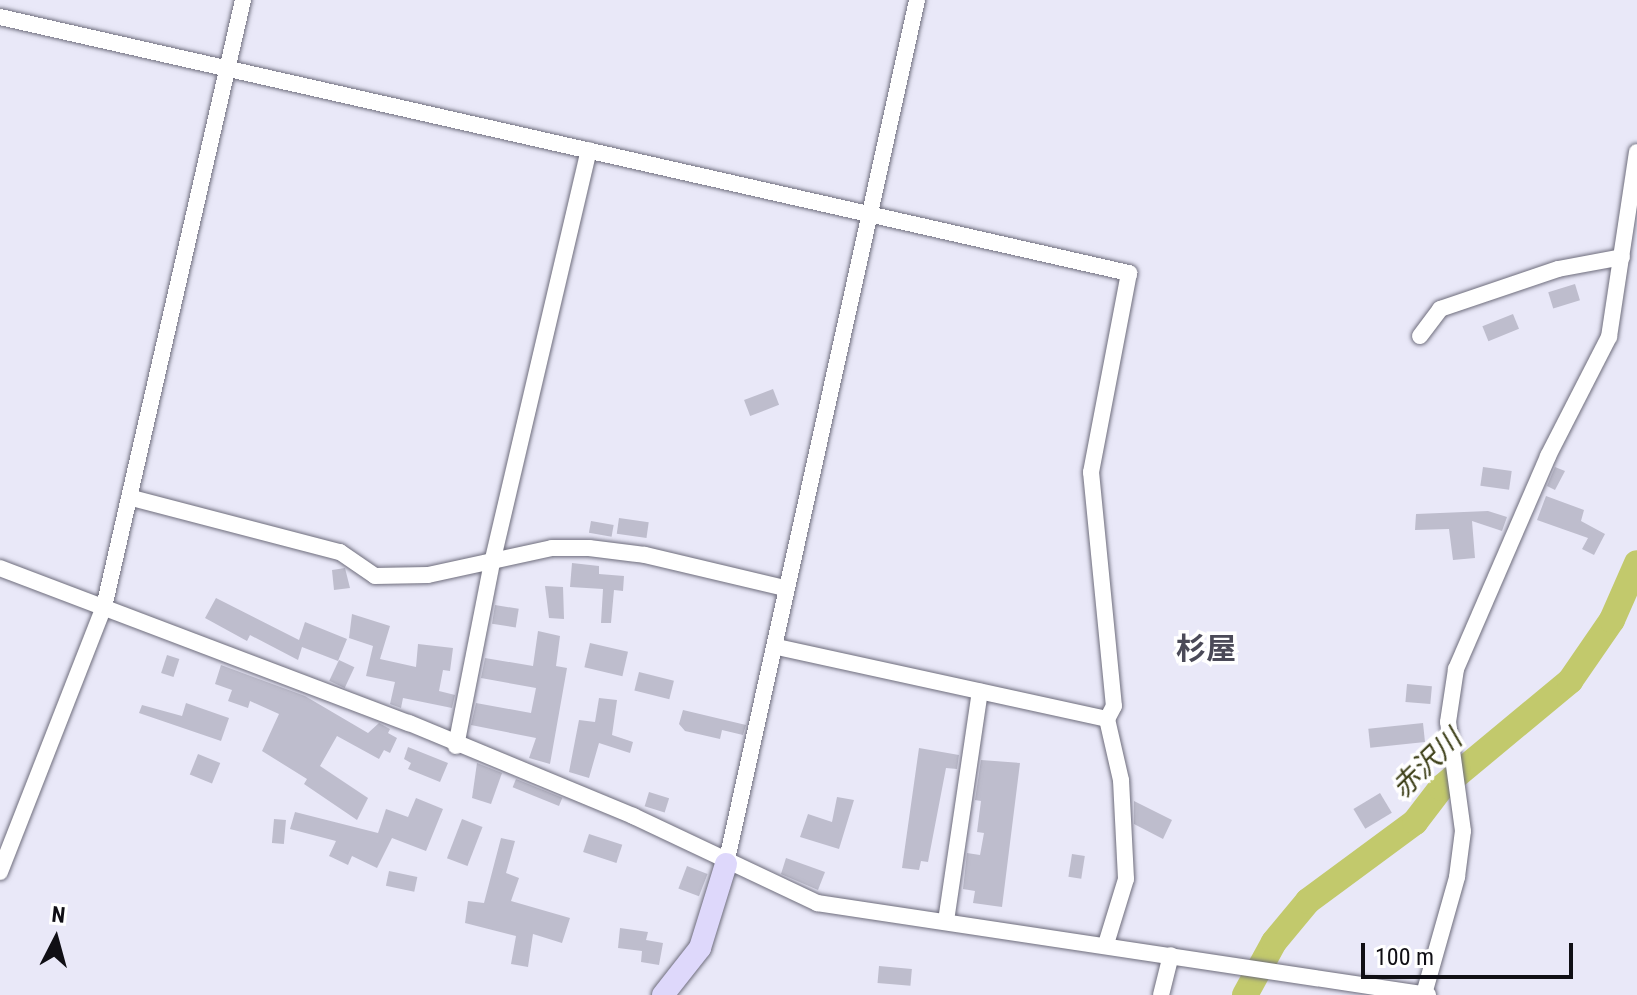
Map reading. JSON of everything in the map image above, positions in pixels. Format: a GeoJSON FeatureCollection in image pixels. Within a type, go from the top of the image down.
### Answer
{"type":"FeatureCollection","features":[{"type":"Feature","properties":{"kind":"street"},"geometry":{"type":"LineString","coordinates":[[0,872],[104,607],[132,498],[243,0]]}},
{"type":"Feature","properties":{"kind":"street"},"geometry":{"type":"LineString","coordinates":[[663,995],[700,948],[726,864],[777,647],[785,588],[917,0]]}},
{"type":"Feature","properties":{"kind":"street"},"geometry":{"type":"LineString","coordinates":[[0,17],[1129,273],[1091,472],[1114,706],[1107,719],[1121,780],[1126,879],[1106,944]]}},
{"type":"Feature","properties":{"kind":"street"},"geometry":{"type":"LineString","coordinates":[[456,746],[492,563],[589,150]]}},
{"type":"Feature","properties":{"kind":"street"},"geometry":{"type":"LineString","coordinates":[[0,568],[409,723],[456,746],[633,816],[726,864],[817,903],[1106,944],[1426,995],[1457,877],[1463,831],[1448,722],[1456,669],[1548,456],[1609,337],[1636,160]]}},
{"type":"Feature","properties":{"kind":"street"},"geometry":{"type":"LineString","coordinates":[[1420,336],[1440,309],[1558,269],[1622,257]]}},
{"type":"Feature","properties":{"kind":"street"},"geometry":{"type":"LineString","coordinates":[[132,498],[340,552],[375,576],[428,575],[552,548],[589,548],[645,555],[785,588]]}},
{"type":"Feature","properties":{"kind":"street"},"geometry":{"type":"LineString","coordinates":[[777,647],[1107,719]]}},
{"type":"Feature","properties":{"kind":"street"},"geometry":{"type":"LineString","coordinates":[[946,921],[980,691]]}},
{"type":"Feature","properties":{"kind":"street"},"geometry":{"type":"LineString","coordinates":[[1161,995],[1171,955]]}},
{"type":"Feature","properties":{"kind":"building"},"geometry":{"type":"Polygon","coordinates":[[[1575,284],[1580,300],[1553,308],[1548,292],[1575,284]]]}},
{"type":"Feature","properties":{"kind":"building"},"geometry":{"type":"Polygon","coordinates":[[[1513,314],[1519,329],[1488,341],[1482,326],[1513,314]]]}},
{"type":"Feature","properties":{"kind":"building"},"geometry":{"type":"Polygon","coordinates":[[[773,389],[779,405],[750,416],[744,400],[773,389]]]}},
{"type":"Feature","properties":{"kind":"building"},"geometry":{"type":"Polygon","coordinates":[[[1483,467],[1512,471],[1509,490],[1480,486],[1483,467]]]}},
{"type":"Feature","properties":{"kind":"building"},"geometry":{"type":"Polygon","coordinates":[[[1555,467],[1565,471],[1555,490],[1547,486],[1555,467]]]}},
{"type":"Feature","properties":{"kind":"building"},"geometry":{"type":"Polygon","coordinates":[[[1546,496],[1584,510],[1581,521],[1605,534],[1594,555],[1582,549],[1588,538],[1537,520],[1546,496]]]}},
{"type":"Feature","properties":{"kind":"building"},"geometry":{"type":"Polygon","coordinates":[[[1488,511],[1507,517],[1502,531],[1472,521],[1475,558],[1453,560],[1449,529],[1415,530],[1416,514],[1488,511]]]}},
{"type":"Feature","properties":{"kind":"building"},"geometry":{"type":"Polygon","coordinates":[[[619,518],[649,522],[646,538],[617,534],[619,518]]]}},
{"type":"Feature","properties":{"kind":"building"},"geometry":{"type":"Polygon","coordinates":[[[591,521],[614,525],[612,537],[589,533],[591,521]]]}},
{"type":"Feature","properties":{"kind":"building"},"geometry":{"type":"Polygon","coordinates":[[[572,563],[599,566],[599,574],[624,576],[623,591],[614,590],[611,623],[601,623],[603,589],[570,587],[572,563]]]}},
{"type":"Feature","properties":{"kind":"building"},"geometry":{"type":"Polygon","coordinates":[[[345,568],[350,588],[334,590],[332,570],[345,568]]]}},
{"type":"Feature","properties":{"kind":"building"},"geometry":{"type":"Polygon","coordinates":[[[545,586],[563,587],[564,619],[549,618],[545,586]]]}},
{"type":"Feature","properties":{"kind":"building"},"geometry":{"type":"Polygon","coordinates":[[[216,598],[299,640],[305,622],[347,639],[338,661],[302,647],[298,660],[250,635],[247,641],[205,618],[216,598]]]}},
{"type":"Feature","properties":{"kind":"building"},"geometry":{"type":"Polygon","coordinates":[[[495,605],[519,609],[516,628],[492,624],[495,605]]]}},
{"type":"Feature","properties":{"kind":"building"},"geometry":{"type":"Polygon","coordinates":[[[352,614],[390,626],[380,659],[416,667],[418,644],[453,648],[450,671],[443,670],[439,691],[455,695],[452,708],[403,698],[401,708],[390,704],[395,682],[366,676],[373,646],[349,638],[352,614]]]}},
{"type":"Feature","properties":{"kind":"building"},"geometry":{"type":"Polygon","coordinates":[[[538,631],[560,636],[556,666],[567,668],[550,764],[529,758],[536,738],[471,725],[476,703],[531,713],[536,688],[481,678],[485,658],[533,666],[538,631]]]}},
{"type":"Feature","properties":{"kind":"building"},"geometry":{"type":"Polygon","coordinates":[[[590,643],[628,652],[622,676],[584,667],[590,643]]]}},
{"type":"Feature","properties":{"kind":"building"},"geometry":{"type":"Polygon","coordinates":[[[167,655],[179,659],[173,677],[161,673],[167,655]]]}},
{"type":"Feature","properties":{"kind":"building"},"geometry":{"type":"Polygon","coordinates":[[[339,660],[354,667],[345,688],[329,681],[339,660]]]}},
{"type":"Feature","properties":{"kind":"building"},"geometry":{"type":"Polygon","coordinates":[[[221,665],[305,696],[368,733],[379,723],[390,729],[388,733],[397,738],[390,753],[384,750],[379,759],[337,736],[320,766],[368,798],[357,820],[304,784],[307,779],[262,751],[279,714],[250,701],[248,708],[228,701],[232,690],[215,684],[221,665]]]}},
{"type":"Feature","properties":{"kind":"building"},"geometry":{"type":"Polygon","coordinates":[[[639,672],[674,681],[669,699],[634,690],[639,672]]]}},
{"type":"Feature","properties":{"kind":"building"},"geometry":{"type":"Polygon","coordinates":[[[1407,684],[1432,686],[1430,704],[1405,702],[1407,684]]]}},
{"type":"Feature","properties":{"kind":"building"},"geometry":{"type":"Polygon","coordinates":[[[599,698],[617,700],[612,735],[633,742],[630,753],[599,743],[589,778],[569,772],[579,720],[595,722],[599,698]]]}},
{"type":"Feature","properties":{"kind":"building"},"geometry":{"type":"Polygon","coordinates":[[[186,703],[229,718],[221,741],[139,713],[142,705],[182,716],[186,703]]]}},
{"type":"Feature","properties":{"kind":"building"},"geometry":{"type":"Polygon","coordinates":[[[683,710],[746,725],[743,735],[722,730],[720,739],[685,731],[679,724],[683,710]]]}},
{"type":"Feature","properties":{"kind":"building"},"geometry":{"type":"Polygon","coordinates":[[[1423,723],[1425,742],[1370,748],[1368,729],[1423,723]]]}},
{"type":"Feature","properties":{"kind":"building"},"geometry":{"type":"Polygon","coordinates":[[[408,747],[448,763],[440,782],[408,769],[411,763],[404,759],[408,747]]]}},
{"type":"Feature","properties":{"kind":"building"},"geometry":{"type":"Polygon","coordinates":[[[919,748],[959,755],[957,769],[946,768],[928,862],[921,861],[919,870],[902,868],[919,748]]]}},
{"type":"Feature","properties":{"kind":"building"},"geometry":{"type":"Polygon","coordinates":[[[198,754],[220,763],[212,783],[190,774],[198,754]]]}},
{"type":"Feature","properties":{"kind":"building"},"geometry":{"type":"Polygon","coordinates":[[[981,760],[1020,763],[1002,907],[973,903],[975,891],[963,889],[967,853],[980,855],[984,833],[977,832],[981,801],[975,800],[981,760]]]}},
{"type":"Feature","properties":{"kind":"building"},"geometry":{"type":"Polygon","coordinates":[[[477,763],[502,773],[491,804],[472,798],[477,763]]]}},
{"type":"Feature","properties":{"kind":"building"},"geometry":{"type":"Polygon","coordinates":[[[516,779],[562,798],[559,806],[513,787],[516,779]]]}},
{"type":"Feature","properties":{"kind":"building"},"geometry":{"type":"Polygon","coordinates":[[[649,792],[669,798],[665,812],[645,806],[649,792]]]}},
{"type":"Feature","properties":{"kind":"building"},"geometry":{"type":"Polygon","coordinates":[[[1380,793],[1392,813],[1365,829],[1353,809],[1380,793]]]}},
{"type":"Feature","properties":{"kind":"building"},"geometry":{"type":"Polygon","coordinates":[[[837,797],[854,800],[839,849],[800,837],[808,814],[832,822],[837,797]]]}},
{"type":"Feature","properties":{"kind":"building"},"geometry":{"type":"Polygon","coordinates":[[[416,798],[443,809],[426,851],[392,838],[377,868],[352,856],[348,865],[329,856],[336,841],[290,829],[295,812],[378,833],[386,809],[408,817],[416,798]]]}},
{"type":"Feature","properties":{"kind":"building"},"geometry":{"type":"Polygon","coordinates":[[[1134,801],[1172,820],[1163,839],[1134,824],[1134,801]]]}},
{"type":"Feature","properties":{"kind":"building"},"geometry":{"type":"Polygon","coordinates":[[[274,819],[286,820],[284,844],[272,843],[274,819]]]}},
{"type":"Feature","properties":{"kind":"building"},"geometry":{"type":"Polygon","coordinates":[[[462,819],[483,827],[467,866],[447,858],[462,819]]]}},
{"type":"Feature","properties":{"kind":"building"},"geometry":{"type":"Polygon","coordinates":[[[589,834],[622,845],[616,863],[583,852],[589,834]]]}},
{"type":"Feature","properties":{"kind":"building"},"geometry":{"type":"Polygon","coordinates":[[[501,838],[515,841],[506,873],[519,878],[511,901],[570,918],[562,943],[533,934],[528,967],[511,964],[516,936],[465,923],[468,901],[484,903],[501,838]]]}},
{"type":"Feature","properties":{"kind":"building"},"geometry":{"type":"Polygon","coordinates":[[[1072,854],[1085,856],[1081,879],[1068,877],[1072,854]]]}},
{"type":"Feature","properties":{"kind":"building"},"geometry":{"type":"Polygon","coordinates":[[[786,858],[825,872],[818,890],[781,874],[786,858]]]}},
{"type":"Feature","properties":{"kind":"building"},"geometry":{"type":"Polygon","coordinates":[[[687,866],[708,874],[699,896],[678,888],[687,866]]]}},
{"type":"Feature","properties":{"kind":"building"},"geometry":{"type":"Polygon","coordinates":[[[389,871],[417,877],[414,892],[386,886],[389,871]]]}},
{"type":"Feature","properties":{"kind":"building"},"geometry":{"type":"Polygon","coordinates":[[[620,928],[648,932],[646,940],[663,943],[659,965],[641,962],[642,951],[618,948],[620,928]]]}},
{"type":"Feature","properties":{"kind":"building"},"geometry":{"type":"Polygon","coordinates":[[[879,966],[912,969],[910,986],[878,983],[879,966]]]}},
{"type":"Feature","properties":{"kind":"waterway","name":"赤沢川"},"geometry":{"type":"LineString","coordinates":[[1245,995],[1274,942],[1308,901],[1415,822],[1441,788],[1570,681],[1612,620],[1637,563]]}},
{"type":"Feature","properties":{"kind":"district","name":"杉屋"},"geometry":{"type":"Point","coordinates":[1206,649]}}]}
